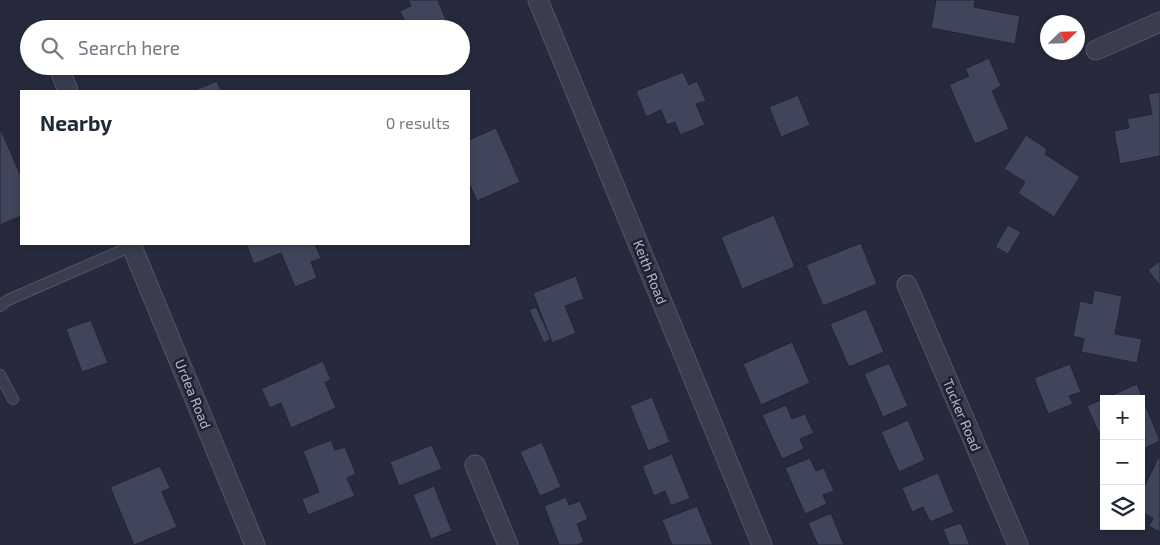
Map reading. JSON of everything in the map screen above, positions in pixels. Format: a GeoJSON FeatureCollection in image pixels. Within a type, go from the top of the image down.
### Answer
{"type":"FeatureCollection","features":[{"type":"Feature","properties":{"kind":"street","name":"Keith Road"},"geometry":{"type":"LineString","coordinates":[[538,0],[762,545]]}},
{"type":"Feature","properties":{"kind":"street"},"geometry":{"type":"LineString","coordinates":[[1096,50],[1160,22]]}},
{"type":"Feature","properties":{"kind":"street"},"geometry":{"type":"LineString","coordinates":[[62,75],[68,90]]}},
{"type":"Feature","properties":{"kind":"street","name":"Urdea Road"},"geometry":{"type":"LineString","coordinates":[[131,245],[255,545]]}},
{"type":"Feature","properties":{"kind":"street","name":"Tucker Road"},"geometry":{"type":"LineString","coordinates":[[906,286],[1018,545]]}},
{"type":"Feature","properties":{"kind":"street"},"geometry":{"type":"LineString","coordinates":[[475,465],[508,545]]}},
{"type":"Feature","properties":{"kind":"lane"},"geometry":{"type":"LineString","coordinates":[[0,306],[8,300],[131,245]]}},
{"type":"Feature","properties":{"kind":"lane"},"geometry":{"type":"LineString","coordinates":[[0,375],[13,399]]}},
{"type":"Feature","properties":{"kind":"building"},"geometry":{"type":"Polygon","coordinates":[[[408,0],[438,0],[446,20],[404,20],[400,11],[411,6],[408,0]]]}},
{"type":"Feature","properties":{"kind":"building"},"geometry":{"type":"Polygon","coordinates":[[[936,0],[975,0],[974,7],[1020,16],[1015,44],[931,28],[936,0]]]}},
{"type":"Feature","properties":{"kind":"building"},"geometry":{"type":"Polygon","coordinates":[[[989,58],[1001,86],[992,91],[1009,129],[975,144],[949,85],[969,76],[965,69],[989,58]]]}},
{"type":"Feature","properties":{"kind":"building"},"geometry":{"type":"Polygon","coordinates":[[[683,72],[689,85],[697,81],[706,101],[696,104],[705,125],[680,135],[675,122],[667,125],[661,110],[646,117],[636,91],[683,72]]]}},
{"type":"Feature","properties":{"kind":"building"},"geometry":{"type":"Polygon","coordinates":[[[217,81],[221,90],[195,90],[217,81]]]}},
{"type":"Feature","properties":{"kind":"building"},"geometry":{"type":"Polygon","coordinates":[[[1160,92],[1160,156],[1120,164],[1114,131],[1129,128],[1127,119],[1152,114],[1148,94],[1160,92]]]}},
{"type":"Feature","properties":{"kind":"building"},"geometry":{"type":"Polygon","coordinates":[[[798,95],[810,125],[781,137],[769,107],[798,95]]]}},
{"type":"Feature","properties":{"kind":"building"},"geometry":{"type":"Polygon","coordinates":[[[0,128],[20,174],[20,216],[0,225],[0,128]]]}},
{"type":"Feature","properties":{"kind":"building"},"geometry":{"type":"Polygon","coordinates":[[[496,128],[520,182],[477,201],[470,185],[470,140],[496,128]]]}},
{"type":"Feature","properties":{"kind":"building"},"geometry":{"type":"Polygon","coordinates":[[[1026,135],[1047,149],[1045,154],[1080,177],[1054,217],[1018,193],[1025,182],[1004,169],[1026,135]]]}},
{"type":"Feature","properties":{"kind":"building"},"geometry":{"type":"Polygon","coordinates":[[[774,215],[795,267],[742,289],[721,237],[774,215]]]}},
{"type":"Feature","properties":{"kind":"building"},"geometry":{"type":"Polygon","coordinates":[[[1008,225],[1021,232],[1008,254],[995,247],[1008,225]]]}},
{"type":"Feature","properties":{"kind":"building"},"geometry":{"type":"Polygon","coordinates":[[[861,243],[877,284],[823,306],[806,265],[861,243]]]}},
{"type":"Feature","properties":{"kind":"building"},"geometry":{"type":"Polygon","coordinates":[[[246,245],[315,245],[321,258],[311,262],[317,278],[295,287],[281,253],[254,264],[246,245]]]}},
{"type":"Feature","properties":{"kind":"building"},"geometry":{"type":"Polygon","coordinates":[[[1160,261],[1160,286],[1148,270],[1160,261]]]}},
{"type":"Feature","properties":{"kind":"building"},"geometry":{"type":"Polygon","coordinates":[[[576,276],[584,299],[565,306],[576,333],[552,343],[533,293],[576,276]]]}},
{"type":"Feature","properties":{"kind":"building"},"geometry":{"type":"Polygon","coordinates":[[[1094,290],[1122,296],[1115,334],[1142,339],[1137,363],[1081,352],[1084,339],[1073,336],[1080,301],[1092,304],[1094,290]]]}},
{"type":"Feature","properties":{"kind":"building"},"geometry":{"type":"Polygon","coordinates":[[[536,307],[551,339],[544,343],[529,310],[536,307]]]}},
{"type":"Feature","properties":{"kind":"building"},"geometry":{"type":"Polygon","coordinates":[[[866,309],[884,352],[849,367],[830,324],[866,309]]]}},
{"type":"Feature","properties":{"kind":"building"},"geometry":{"type":"Polygon","coordinates":[[[91,320],[108,363],[82,372],[66,329],[91,320]]]}},
{"type":"Feature","properties":{"kind":"building"},"geometry":{"type":"Polygon","coordinates":[[[792,342],[810,383],[761,405],[743,364],[792,342]]]}},
{"type":"Feature","properties":{"kind":"building"},"geometry":{"type":"Polygon","coordinates":[[[323,361],[331,380],[325,382],[336,408],[291,428],[281,403],[270,408],[261,389],[323,361]]]}},
{"type":"Feature","properties":{"kind":"building"},"geometry":{"type":"Polygon","coordinates":[[[889,363],[908,406],[883,417],[864,374],[889,363]]]}},
{"type":"Feature","properties":{"kind":"building"},"geometry":{"type":"Polygon","coordinates":[[[1070,364],[1081,392],[1069,396],[1073,404],[1048,414],[1034,378],[1070,364]]]}},
{"type":"Feature","properties":{"kind":"building"},"geometry":{"type":"Polygon","coordinates":[[[1137,384],[1141,395],[1112,395],[1137,384]]]}},
{"type":"Feature","properties":{"kind":"building"},"geometry":{"type":"Polygon","coordinates":[[[652,397],[670,442],[648,451],[630,406],[652,397]]]}},
{"type":"Feature","properties":{"kind":"building"},"geometry":{"type":"Polygon","coordinates":[[[1100,400],[1100,436],[1087,406],[1100,400]]]}},
{"type":"Feature","properties":{"kind":"building"},"geometry":{"type":"Polygon","coordinates":[[[1145,404],[1160,441],[1145,448],[1145,404]]]}},
{"type":"Feature","properties":{"kind":"building"},"geometry":{"type":"Polygon","coordinates":[[[786,405],[792,419],[805,414],[814,433],[800,439],[804,449],[782,459],[762,415],[786,405]]]}},
{"type":"Feature","properties":{"kind":"building"},"geometry":{"type":"Polygon","coordinates":[[[908,420],[925,460],[899,472],[881,432],[908,420]]]}},
{"type":"Feature","properties":{"kind":"building"},"geometry":{"type":"Polygon","coordinates":[[[331,440],[335,450],[345,447],[356,474],[347,478],[355,496],[308,515],[302,499],[319,492],[303,451],[331,440]]]}},
{"type":"Feature","properties":{"kind":"building"},"geometry":{"type":"Polygon","coordinates":[[[542,442],[561,487],[540,496],[520,452],[542,442]]]}},
{"type":"Feature","properties":{"kind":"building"},"geometry":{"type":"Polygon","coordinates":[[[432,445],[442,469],[399,486],[390,462],[432,445]]]}},
{"type":"Feature","properties":{"kind":"building"},"geometry":{"type":"Polygon","coordinates":[[[672,454],[690,498],[671,506],[665,491],[654,496],[642,466],[672,454]]]}},
{"type":"Feature","properties":{"kind":"building"},"geometry":{"type":"Polygon","coordinates":[[[810,458],[816,471],[824,468],[834,491],[823,495],[827,504],[805,514],[785,468],[810,458]]]}},
{"type":"Feature","properties":{"kind":"building"},"geometry":{"type":"Polygon","coordinates":[[[1158,458],[1160,459],[1160,532],[1149,526],[1153,518],[1145,514],[1145,486],[1158,458]]]}},
{"type":"Feature","properties":{"kind":"building"},"geometry":{"type":"Polygon","coordinates":[[[160,466],[170,488],[162,492],[177,527],[134,545],[110,487],[160,466]]]}},
{"type":"Feature","properties":{"kind":"building"},"geometry":{"type":"Polygon","coordinates":[[[938,473],[954,512],[930,522],[923,507],[912,512],[902,488],[938,473]]]}},
{"type":"Feature","properties":{"kind":"building"},"geometry":{"type":"Polygon","coordinates":[[[434,486],[452,531],[431,539],[413,495],[434,486]]]}},
{"type":"Feature","properties":{"kind":"building"},"geometry":{"type":"Polygon","coordinates":[[[566,497],[569,505],[580,501],[588,519],[577,524],[584,542],[577,545],[559,545],[544,506],[566,497]]]}},
{"type":"Feature","properties":{"kind":"building"},"geometry":{"type":"Polygon","coordinates":[[[697,506],[713,545],[672,545],[662,520],[697,506]]]}},
{"type":"Feature","properties":{"kind":"building"},"geometry":{"type":"Polygon","coordinates":[[[831,513],[844,545],[818,545],[808,523],[831,513]]]}},
{"type":"Feature","properties":{"kind":"building"},"geometry":{"type":"Polygon","coordinates":[[[961,523],[970,545],[949,545],[943,529],[961,523]]]}}]}
